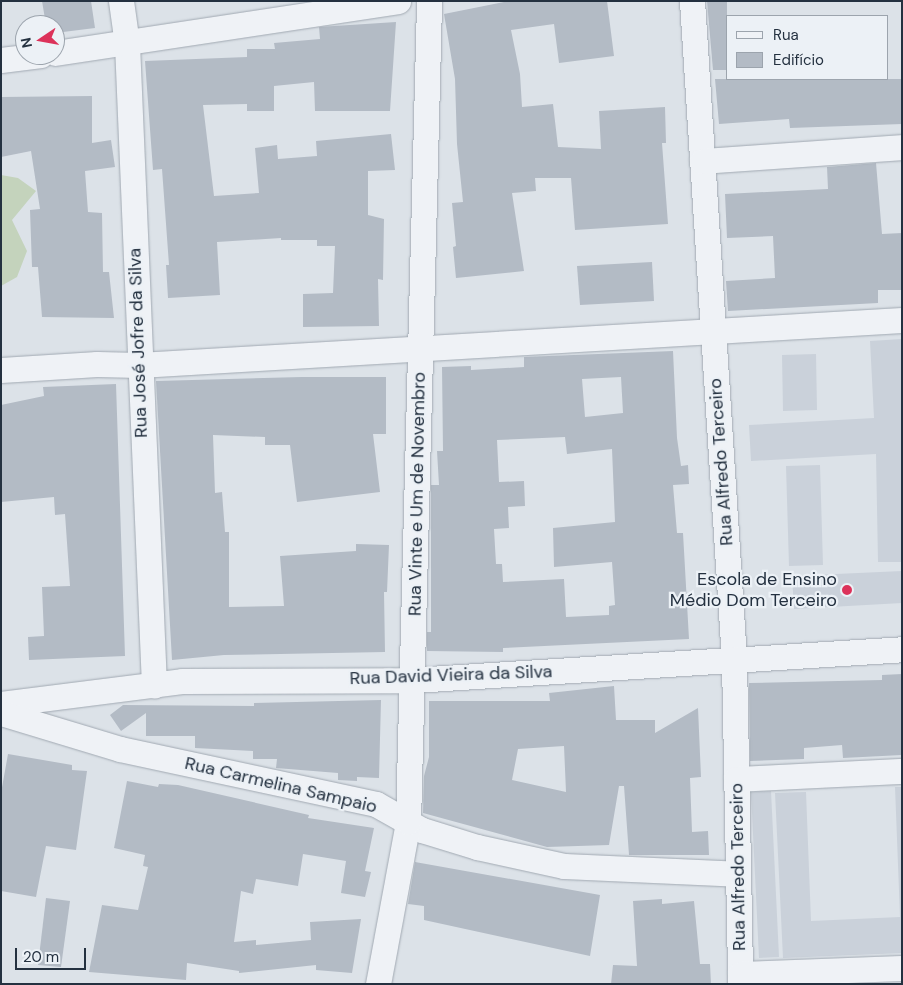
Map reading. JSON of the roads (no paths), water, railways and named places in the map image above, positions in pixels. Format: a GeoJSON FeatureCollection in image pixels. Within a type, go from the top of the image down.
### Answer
{"type":"FeatureCollection","features":[{"type":"Feature","properties":{"kind":"street","name":"Rua José Jofre da Silva"},"geometry":{"type":"LineString","coordinates":[[121,1],[127,44],[139,365],[154,685]]}},
{"type":"Feature","properties":{"kind":"street"},"geometry":{"type":"LineString","coordinates":[[65,52],[127,44],[258,11],[398,1]]}},
{"type":"Feature","properties":{"kind":"street","name":"Rua Vinte e Um de Novembro"},"geometry":{"type":"LineString","coordinates":[[378,984],[408,822],[429,1]]}},
{"type":"Feature","properties":{"kind":"street","name":"Rua Alfredo Terceiro"},"geometry":{"type":"LineString","coordinates":[[692,1],[734,659],[740,979]]}},
{"type":"Feature","properties":{"kind":"street"},"geometry":{"type":"LineString","coordinates":[[1,60],[15,58]]}},
{"type":"Feature","properties":{"kind":"street"},"geometry":{"type":"LineString","coordinates":[[702,161],[902,146]]}},
{"type":"Feature","properties":{"kind":"street"},"geometry":{"type":"LineString","coordinates":[[1,370],[97,364],[139,365],[713,329],[902,320]]}},
{"type":"Feature","properties":{"kind":"street","name":"Rua David Vieira da Silva"},"geometry":{"type":"LineString","coordinates":[[1,704],[208,679],[413,680],[902,649]]}},
{"type":"Feature","properties":{"kind":"street","name":"Rua Carmelina Sampaio"},"geometry":{"type":"LineString","coordinates":[[1,713],[120,749],[376,804],[439,837],[467,845],[564,866],[737,874]]}},
{"type":"Feature","properties":{"kind":"street"},"geometry":{"type":"LineString","coordinates":[[736,779],[902,771]]}},
{"type":"Feature","properties":{"kind":"street"},"geometry":{"type":"LineString","coordinates":[[740,979],[902,968]]}},
{"type":"Feature","properties":{"kind":"place","name":"Escola de Ensino Médio Dom Terceiro"},"geometry":{"type":"Point","coordinates":[847,590]}}]}
